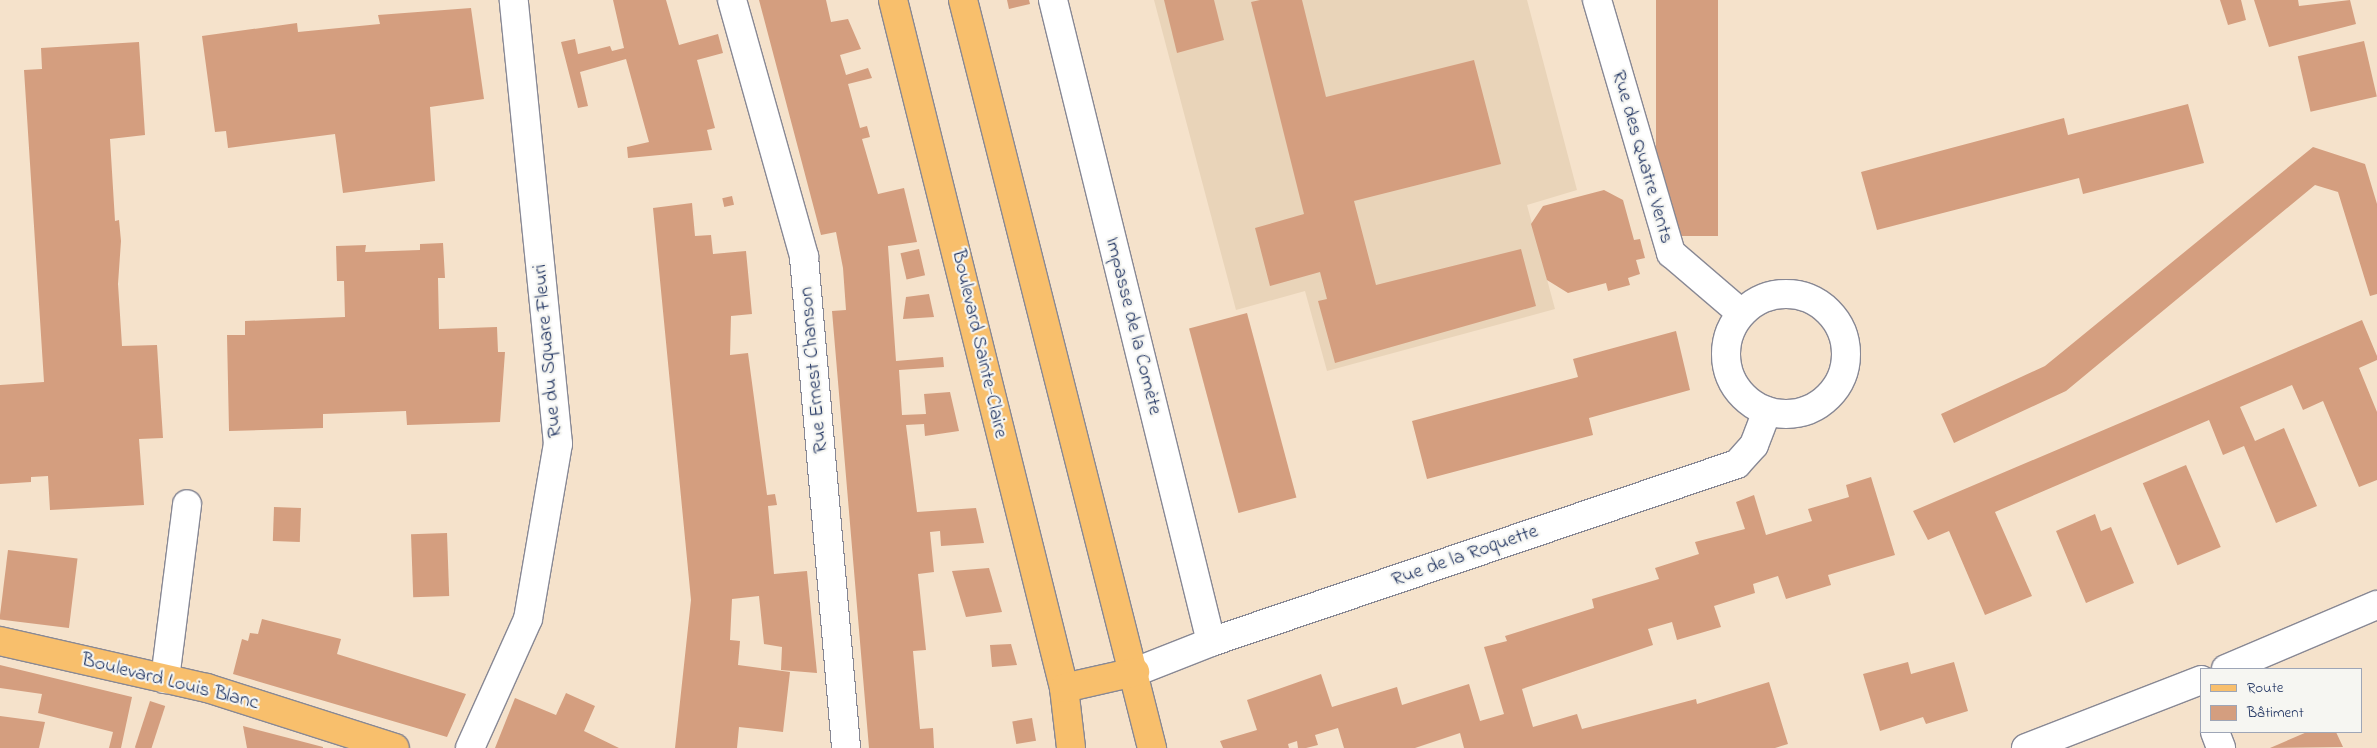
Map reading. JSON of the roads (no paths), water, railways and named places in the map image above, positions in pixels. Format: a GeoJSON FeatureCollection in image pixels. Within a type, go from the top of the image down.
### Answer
{"type":"FeatureCollection","features":[{"type":"Feature","properties":{"kind":"main road","name":"Boulevard Sainte-Claire"},"geometry":{"type":"LineString","coordinates":[[893,0],[1064,688],[1071,748]]}},
{"type":"Feature","properties":{"kind":"main road"},"geometry":{"type":"LineString","coordinates":[[963,0],[1135,672],[1152,748]]}},
{"type":"Feature","properties":{"kind":"main road","name":"Boulevard Louis Blanc"},"geometry":{"type":"LineString","coordinates":[[0,642],[165,678],[395,748]]}},
{"type":"Feature","properties":{"kind":"main road"},"geometry":{"type":"LineString","coordinates":[[1064,688],[1135,672]]}},
{"type":"Feature","properties":{"kind":"street","name":"Rue du Square Fleuri"},"geometry":{"type":"LineString","coordinates":[[470,748],[528,619],[558,444],[514,0]]}},
{"type":"Feature","properties":{"kind":"street","name":"Rue Ernest Chanson"},"geometry":{"type":"LineString","coordinates":[[732,0],[804,257],[846,748]]}},
{"type":"Feature","properties":{"kind":"street","name":"Rue des Quatre Vents"},"geometry":{"type":"LineString","coordinates":[[1596,0],[1671,253],[1741,313]]}},
{"type":"Feature","properties":{"kind":"street","name":"Impasse de la Comète"},"geometry":{"type":"LineString","coordinates":[[1054,5],[1211,642]]}},
{"type":"Feature","properties":{"kind":"street"},"geometry":{"type":"LineString","coordinates":[[1772,295],[1807,296],[1834,316],[1847,345],[1839,384],[1818,406],[1802,413],[1767,412],[1752,404],[1730,377],[1726,344],[1741,313],[1772,295]]}},
{"type":"Feature","properties":{"kind":"street","name":"Rue de la Roquette"},"geometry":{"type":"LineString","coordinates":[[1135,672],[1211,642],[1737,464],[1754,445],[1767,412]]}},
{"type":"Feature","properties":{"kind":"street"},"geometry":{"type":"LineString","coordinates":[[165,678],[187,504]]}},
{"type":"Feature","properties":{"kind":"street"},"geometry":{"type":"LineString","coordinates":[[2228,668],[2377,605]]}},
{"type":"Feature","properties":{"kind":"street"},"geometry":{"type":"LineString","coordinates":[[2026,748],[2198,687]]}},
{"type":"Feature","properties":{"kind":"street"},"geometry":{"type":"LineString","coordinates":[[2214,733],[2222,748]]}}]}
